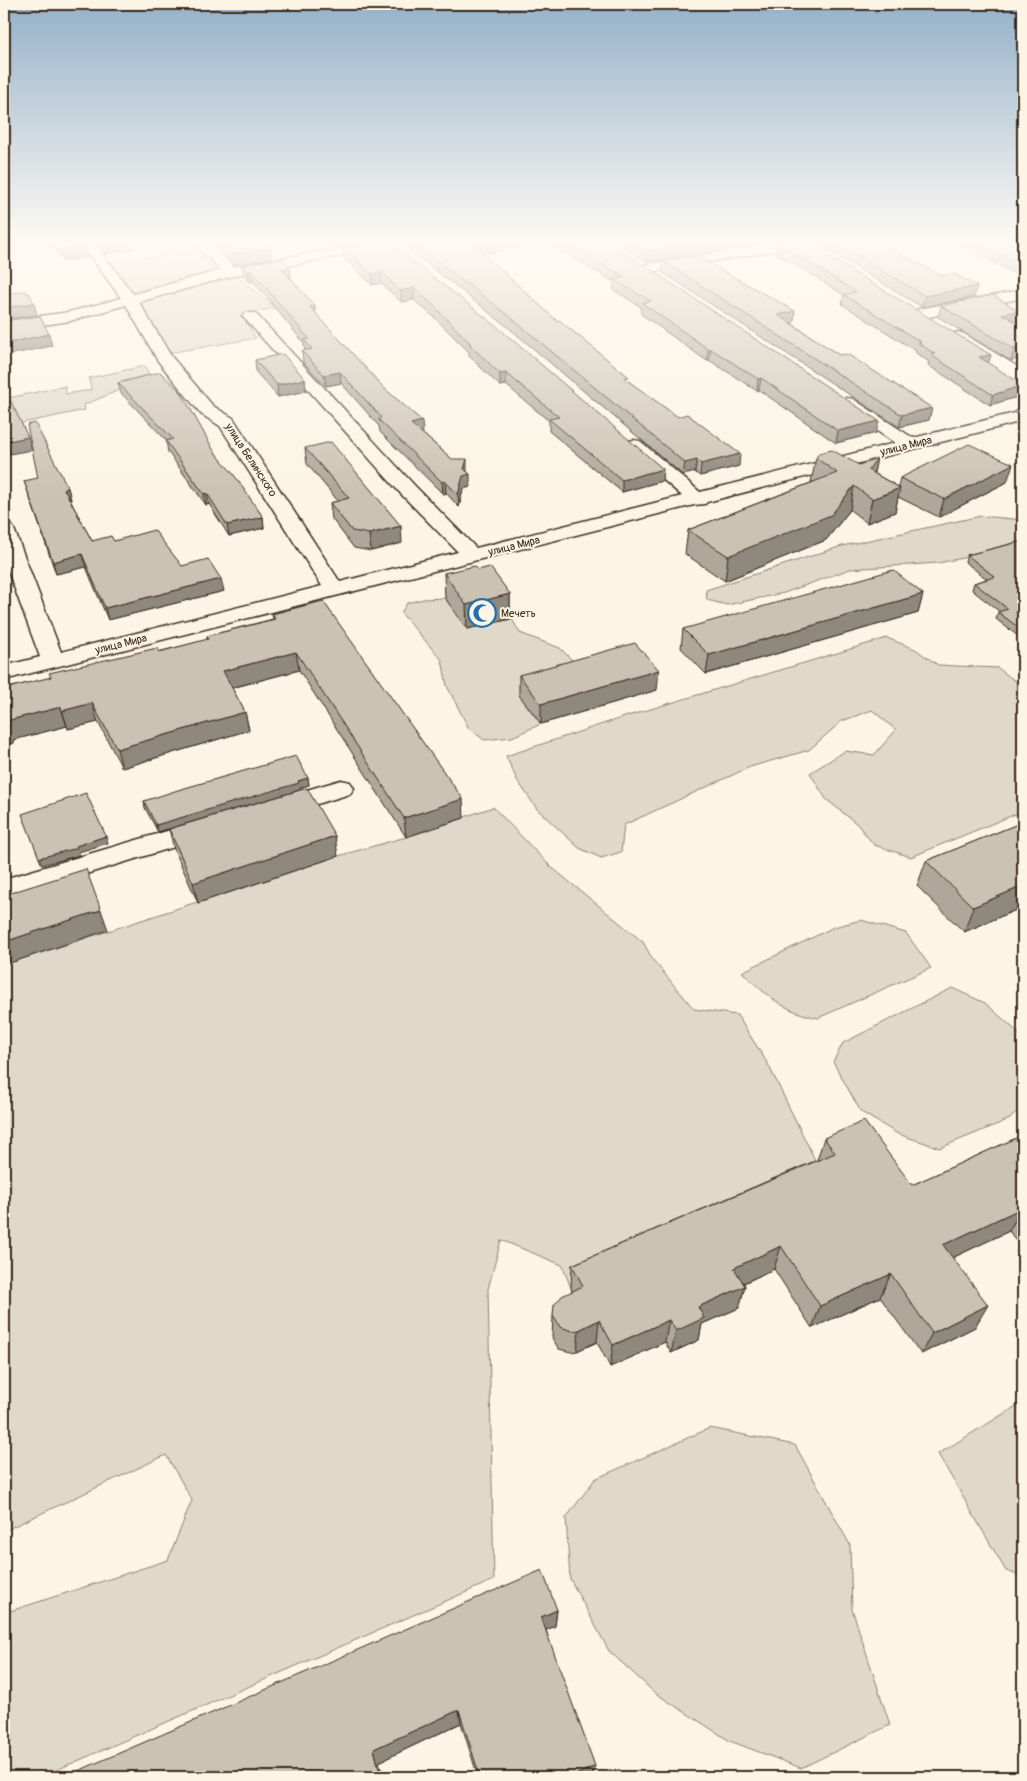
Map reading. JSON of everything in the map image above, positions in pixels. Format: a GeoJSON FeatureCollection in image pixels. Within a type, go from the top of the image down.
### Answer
{"type":"FeatureCollection","features":[{"type":"Feature","properties":{"kind":"street","name":"улица Белинского"},"geometry":{"type":"LineString","coordinates":[[145,325],[164,358],[207,410],[227,422],[335,590]]}},
{"type":"Feature","properties":{"kind":"street"},"geometry":{"type":"LineString","coordinates":[[258,325],[408,490],[473,556]]}},
{"type":"Feature","properties":{"kind":"street"},"geometry":{"type":"LineString","coordinates":[[938,325],[1023,377]]}},
{"type":"Feature","properties":{"kind":"street"},"geometry":{"type":"LineString","coordinates":[[838,397],[911,445]]}},
{"type":"Feature","properties":{"kind":"street","name":"улица Мира"},"geometry":{"type":"LineString","coordinates":[[4,673],[698,500],[1023,416]]}},
{"type":"Feature","properties":{"kind":"street"},"geometry":{"type":"LineString","coordinates":[[623,435],[698,500]]}},
{"type":"Feature","properties":{"kind":"street"},"geometry":{"type":"LineString","coordinates":[[4,529],[53,661]]}},
{"type":"Feature","properties":{"kind":"street"},"geometry":{"type":"LineString","coordinates":[[256,813],[341,788]]}},
{"type":"Feature","properties":{"kind":"street"},"geometry":{"type":"LineString","coordinates":[[4,889],[228,822]]}},
{"type":"Feature","properties":{"kind":"shaded area"},"geometry":{"type":"Polygon","coordinates":[[[152,325],[248,325],[256,338],[168,353],[152,325]]]}},
{"type":"Feature","properties":{"kind":"shaded area"},"geometry":{"type":"Polygon","coordinates":[[[145,366],[150,377],[84,405],[85,410],[4,427],[4,399],[65,386],[66,394],[91,390],[89,378],[145,366]]]}},
{"type":"Feature","properties":{"kind":"shaded area"},"geometry":{"type":"Polygon","coordinates":[[[981,516],[1023,520],[1023,546],[938,563],[850,569],[784,593],[727,605],[707,600],[706,590],[842,546],[981,516]]]}},
{"type":"Feature","properties":{"kind":"shaded area"},"geometry":{"type":"Polygon","coordinates":[[[445,598],[467,629],[512,619],[520,633],[560,648],[588,676],[520,695],[541,724],[512,737],[484,740],[468,727],[447,686],[442,660],[401,613],[407,603],[423,599],[445,598]]]}},
{"type":"Feature","properties":{"kind":"shaded area"},"geometry":{"type":"Polygon","coordinates":[[[887,638],[915,649],[938,665],[998,668],[1023,687],[1023,811],[911,857],[874,845],[857,824],[826,799],[810,773],[845,751],[874,755],[896,730],[872,710],[842,721],[809,750],[750,767],[624,825],[621,852],[601,858],[579,848],[537,809],[517,780],[506,756],[621,718],[887,638]]]}},
{"type":"Feature","properties":{"kind":"shaded area"},"geometry":{"type":"Polygon","coordinates":[[[493,807],[550,866],[643,942],[653,960],[694,1009],[737,1015],[768,1064],[816,1162],[571,1288],[562,1265],[501,1240],[488,1289],[494,1580],[44,1777],[4,1777],[4,1613],[168,1560],[192,1500],[166,1455],[4,1531],[4,965],[338,856],[406,837],[493,807]]]}},
{"type":"Feature","properties":{"kind":"shaded area"},"geometry":{"type":"Polygon","coordinates":[[[861,920],[906,933],[931,968],[818,1018],[785,1007],[760,989],[742,972],[834,927],[861,920]]]}},
{"type":"Feature","properties":{"kind":"shaded area"},"geometry":{"type":"Polygon","coordinates":[[[952,988],[985,1003],[1021,1035],[1023,1041],[1023,1105],[1010,1119],[940,1148],[898,1134],[861,1112],[833,1062],[843,1043],[952,988]]]}},
{"type":"Feature","properties":{"kind":"shaded area"},"geometry":{"type":"Polygon","coordinates":[[[1023,1402],[1023,1577],[1006,1571],[938,1454],[1023,1402]]]}},
{"type":"Feature","properties":{"kind":"shaded area"},"geometry":{"type":"Polygon","coordinates":[[[710,1428],[795,1445],[850,1545],[852,1609],[890,1725],[801,1768],[730,1741],[655,1693],[609,1651],[570,1579],[566,1518],[595,1479],[710,1428]]]}},
{"type":"Feature","properties":{"kind":"building"},"geometry":{"type":"Polygon","coordinates":[[[4,325],[45,325],[49,334],[4,344],[4,325]]]}},
{"type":"Feature","properties":{"kind":"building"},"geometry":{"type":"Polygon","coordinates":[[[297,325],[327,325],[384,388],[422,421],[411,424],[452,459],[467,459],[464,469],[470,474],[463,476],[458,495],[445,481],[442,482],[379,420],[381,417],[340,372],[324,375],[302,351],[312,349],[304,340],[309,339],[297,325]]]}},
{"type":"Feature","properties":{"kind":"building"},"geometry":{"type":"Polygon","coordinates":[[[453,325],[495,325],[663,469],[622,480],[549,419],[559,417],[506,373],[500,374],[469,344],[471,344],[453,325]]]}},
{"type":"Feature","properties":{"kind":"building"},"geometry":{"type":"Polygon","coordinates":[[[520,325],[565,325],[629,377],[624,378],[678,417],[687,414],[740,454],[701,464],[697,460],[685,463],[520,325]]]}},
{"type":"Feature","properties":{"kind":"building"},"geometry":{"type":"Polygon","coordinates":[[[674,325],[734,325],[879,421],[838,431],[761,378],[758,379],[711,349],[708,349],[674,325]]]}},
{"type":"Feature","properties":{"kind":"building"},"geometry":{"type":"Polygon","coordinates":[[[763,325],[793,325],[839,355],[847,354],[932,408],[902,415],[763,325]]]}},
{"type":"Feature","properties":{"kind":"building"},"geometry":{"type":"Polygon","coordinates":[[[893,325],[942,325],[991,355],[979,357],[1023,385],[993,395],[931,355],[935,354],[918,343],[921,342],[893,325]]]}},
{"type":"Feature","properties":{"kind":"building"},"geometry":{"type":"Polygon","coordinates":[[[973,325],[1023,326],[1023,347],[1014,349],[973,325]]]}},
{"type":"Feature","properties":{"kind":"building"},"geometry":{"type":"Polygon","coordinates":[[[283,354],[305,379],[277,385],[255,360],[283,354]]]}},
{"type":"Feature","properties":{"kind":"building"},"geometry":{"type":"Polygon","coordinates":[[[160,372],[181,392],[214,451],[234,475],[263,517],[227,525],[207,493],[204,494],[166,441],[173,439],[118,383],[160,372]]]}},
{"type":"Feature","properties":{"kind":"building"},"geometry":{"type":"Polygon","coordinates":[[[4,387],[28,437],[4,442],[4,387]]]}},
{"type":"Feature","properties":{"kind":"building"},"geometry":{"type":"Polygon","coordinates":[[[35,423],[68,488],[64,489],[92,541],[111,536],[114,541],[154,530],[182,566],[208,559],[221,579],[105,608],[82,554],[53,562],[24,481],[38,478],[27,425],[35,423]]]}},
{"type":"Feature","properties":{"kind":"building"},"geometry":{"type":"Polygon","coordinates":[[[331,442],[401,526],[369,534],[352,531],[330,503],[349,498],[305,448],[331,442]]]}},
{"type":"Feature","properties":{"kind":"building"},"geometry":{"type":"Polygon","coordinates":[[[969,444],[1013,464],[944,499],[900,478],[969,444]]]}},
{"type":"Feature","properties":{"kind":"building"},"geometry":{"type":"Polygon","coordinates":[[[832,450],[859,465],[877,458],[868,470],[900,488],[872,499],[854,486],[831,515],[728,556],[688,530],[837,473],[816,458],[819,453],[832,450]]]}},
{"type":"Feature","properties":{"kind":"building"},"geometry":{"type":"Polygon","coordinates":[[[1023,541],[1023,631],[998,612],[1008,609],[974,583],[995,577],[967,555],[1023,541]]]}},
{"type":"Feature","properties":{"kind":"building"},"geometry":{"type":"Polygon","coordinates":[[[475,566],[478,570],[490,567],[510,594],[466,605],[444,573],[475,566]]]}},
{"type":"Feature","properties":{"kind":"building"},"geometry":{"type":"Polygon","coordinates":[[[893,570],[923,594],[709,655],[683,629],[893,570]]]}},
{"type":"Feature","properties":{"kind":"building"},"geometry":{"type":"Polygon","coordinates":[[[323,601],[463,799],[404,818],[296,652],[223,671],[245,712],[117,749],[92,703],[62,711],[61,707],[6,721],[7,725],[4,726],[4,689],[51,677],[49,673],[157,648],[159,652],[208,639],[207,636],[275,619],[272,614],[323,601]]]}},
{"type":"Feature","properties":{"kind":"building"},"geometry":{"type":"Polygon","coordinates":[[[635,643],[659,670],[541,704],[519,675],[635,643]]]}},
{"type":"Feature","properties":{"kind":"building"},"geometry":{"type":"Polygon","coordinates":[[[296,756],[308,778],[298,781],[299,783],[156,825],[144,801],[178,790],[296,756]]]}},
{"type":"Feature","properties":{"kind":"building"},"geometry":{"type":"Polygon","coordinates":[[[307,788],[335,836],[193,883],[169,829],[307,788]]]}},
{"type":"Feature","properties":{"kind":"building"},"geometry":{"type":"Polygon","coordinates":[[[86,793],[106,836],[76,846],[77,848],[39,858],[22,814],[86,793]]]}},
{"type":"Feature","properties":{"kind":"building"},"geometry":{"type":"Polygon","coordinates":[[[1023,822],[1023,886],[973,907],[926,861],[1023,822]]]}},
{"type":"Feature","properties":{"kind":"building"},"geometry":{"type":"Polygon","coordinates":[[[86,869],[101,910],[4,942],[4,895],[86,869]]]}},
{"type":"Feature","properties":{"kind":"building"},"geometry":{"type":"Polygon","coordinates":[[[864,1121],[912,1185],[1023,1135],[1023,1209],[943,1245],[988,1305],[932,1333],[891,1274],[820,1306],[781,1246],[734,1268],[745,1286],[698,1307],[704,1318],[676,1331],[669,1320],[613,1345],[599,1320],[579,1330],[573,1331],[560,1327],[553,1316],[554,1305],[562,1296],[583,1286],[572,1265],[835,1153],[824,1138],[864,1121]]]}},
{"type":"Feature","properties":{"kind":"building"},"geometry":{"type":"Polygon","coordinates":[[[542,1570],[557,1610],[541,1617],[595,1766],[571,1777],[480,1777],[459,1710],[374,1749],[381,1777],[64,1777],[542,1570]]]}},
{"type":"Feature","properties":{"kind":"place","name":"Мечеть"},"geometry":{"type":"Point","coordinates":[482,613]}}]}
